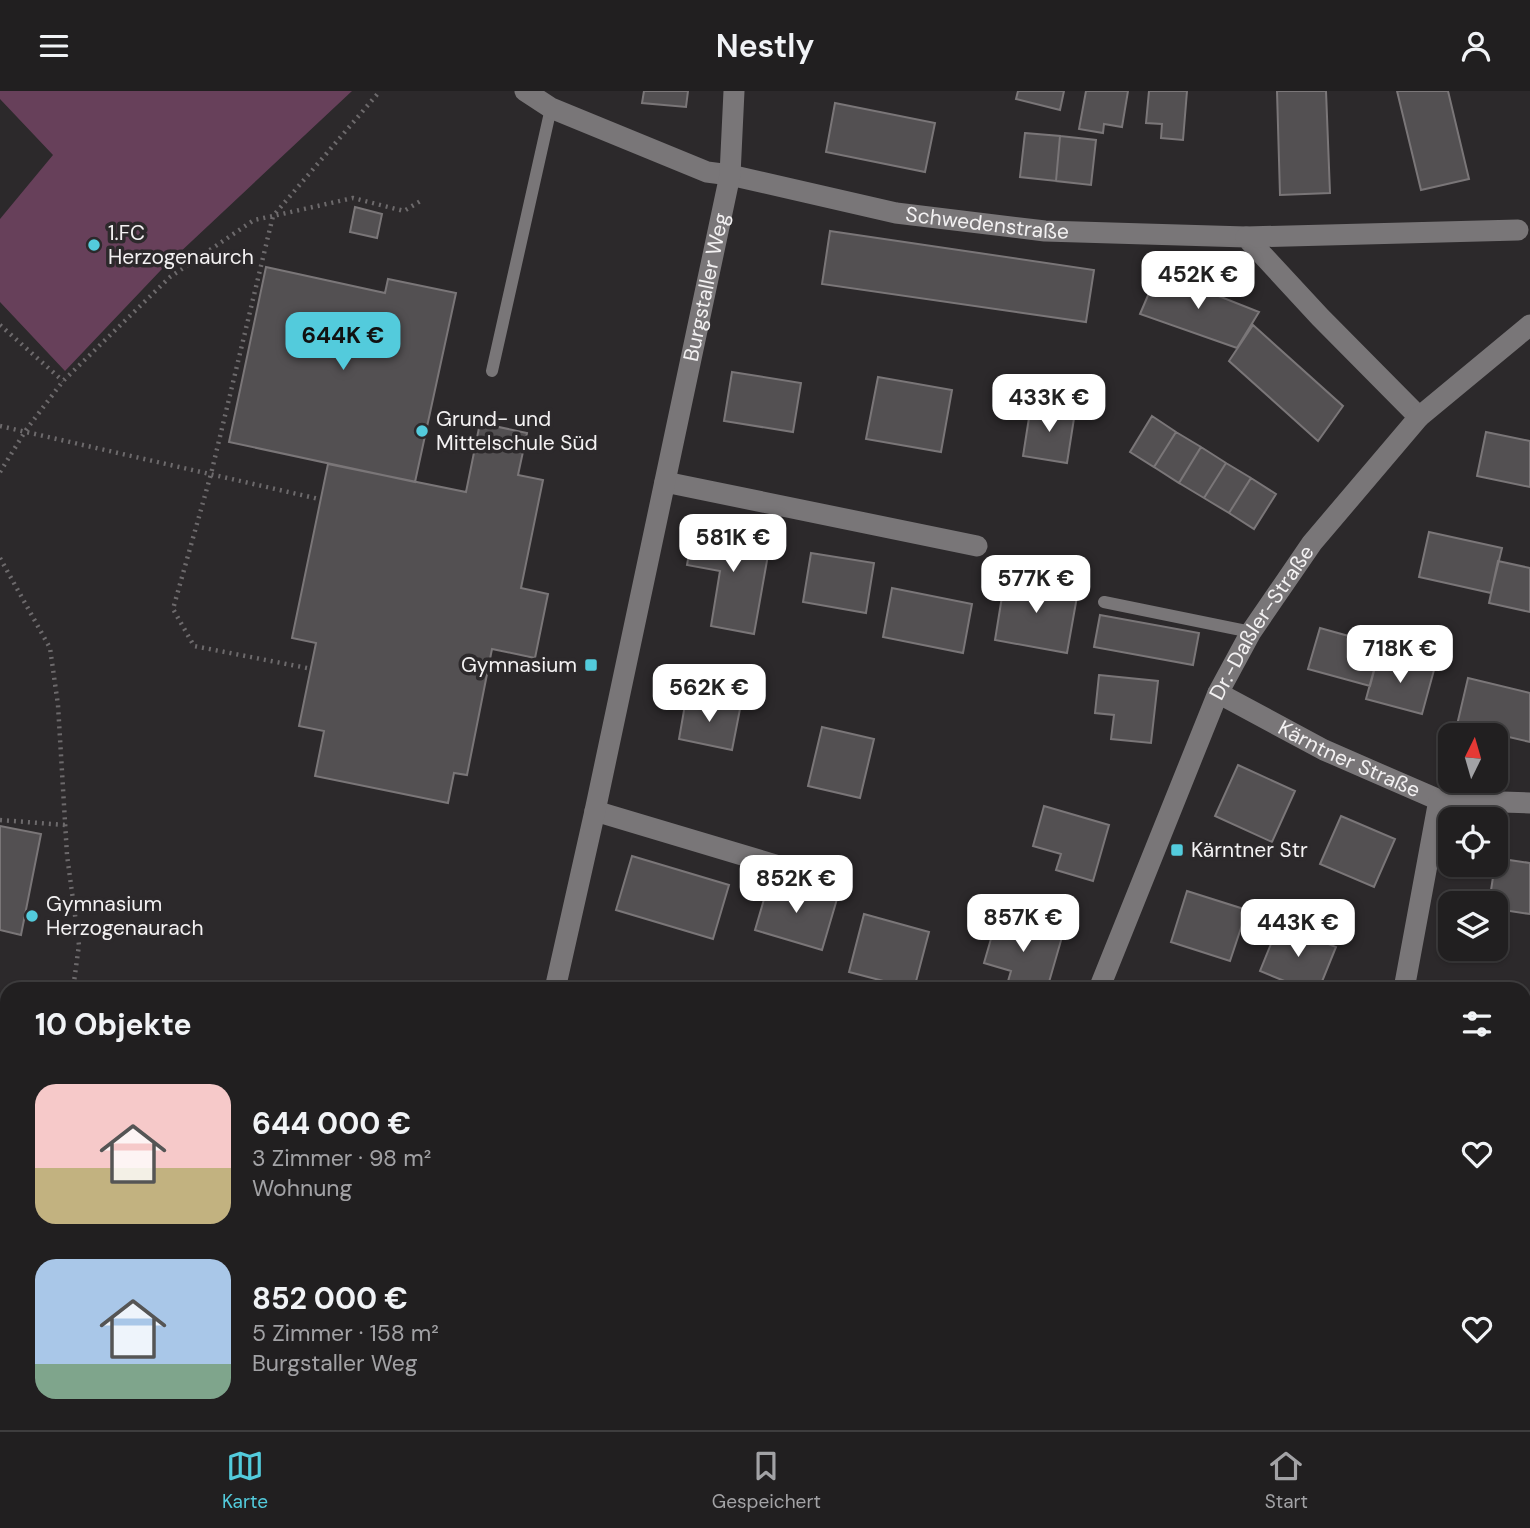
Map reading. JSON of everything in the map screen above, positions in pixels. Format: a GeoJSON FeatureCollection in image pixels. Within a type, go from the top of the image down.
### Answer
{"type":"FeatureCollection","features":[{"type":"Feature","properties":{"kind":"street","name":"Schwedenstraße"},"geometry":{"type":"LineString","coordinates":[[525,91],[551,107],[707,172],[897,213],[1031,230],[1247,237],[1518,230]]}},
{"type":"Feature","properties":{"kind":"street","name":"Burgstaller Weg"},"geometry":{"type":"LineString","coordinates":[[557,982],[730,175],[734,91]]}},
{"type":"Feature","properties":{"kind":"street"},"geometry":{"type":"LineString","coordinates":[[1247,237],[1320,317],[1419,417]]}},
{"type":"Feature","properties":{"kind":"street","name":"Dr.-Daßler-Straße"},"geometry":{"type":"LineString","coordinates":[[1102,982],[1218,693],[1251,632],[1312,543],[1419,417],[1530,325]]}},
{"type":"Feature","properties":{"kind":"street"},"geometry":{"type":"LineString","coordinates":[[665,482],[978,546]]}},
{"type":"Feature","properties":{"kind":"street","name":"Kärntner Straße"},"geometry":{"type":"LineString","coordinates":[[1218,693],[1324,750],[1439,800],[1530,803]]}},
{"type":"Feature","properties":{"kind":"street"},"geometry":{"type":"LineString","coordinates":[[1405,982],[1439,800]]}},
{"type":"Feature","properties":{"kind":"street"},"geometry":{"type":"LineString","coordinates":[[595,811],[779,866]]}},
{"type":"Feature","properties":{"kind":"lane"},"geometry":{"type":"LineString","coordinates":[[492,371],[551,107]]}},
{"type":"Feature","properties":{"kind":"lane"},"geometry":{"type":"LineString","coordinates":[[1104,602],[1251,632]]}},
{"type":"Feature","properties":{"kind":"path"},"geometry":{"type":"LineString","coordinates":[[307,669],[194,646],[173,609],[211,474],[272,216],[380,91]]}},
{"type":"Feature","properties":{"kind":"path"},"geometry":{"type":"LineString","coordinates":[[0,472],[26,430],[62,381],[170,277],[254,220],[353,198],[404,211],[422,200]]}},
{"type":"Feature","properties":{"kind":"path"},"geometry":{"type":"LineString","coordinates":[[0,325],[62,381]]}},
{"type":"Feature","properties":{"kind":"path"},"geometry":{"type":"LineString","coordinates":[[0,426],[319,499]]}},
{"type":"Feature","properties":{"kind":"path"},"geometry":{"type":"LineString","coordinates":[[0,558],[50,647],[58,705],[65,825],[79,945],[74,982]]}},
{"type":"Feature","properties":{"kind":"path"},"geometry":{"type":"LineString","coordinates":[[0,820],[65,825]]}},
{"type":"Feature","properties":{"kind":"shaded area","name":"1.FC Herzogenaurch"},"geometry":{"type":"Polygon","coordinates":[[[0,91],[352,91],[161,270],[65,371],[0,302],[0,219],[53,155],[0,99],[0,91]]]}},
{"type":"Feature","properties":{"kind":"building"},"geometry":{"type":"Polygon","coordinates":[[[644,91],[688,91],[686,107],[642,103],[644,91]]]}},
{"type":"Feature","properties":{"kind":"building"},"geometry":{"type":"Polygon","coordinates":[[[1018,91],[1064,91],[1060,110],[1016,99],[1018,91]]]}},
{"type":"Feature","properties":{"kind":"building"},"geometry":{"type":"Polygon","coordinates":[[[1086,91],[1128,91],[1122,127],[1104,124],[1103,133],[1079,129],[1086,91]]]}},
{"type":"Feature","properties":{"kind":"building"},"geometry":{"type":"Polygon","coordinates":[[[1149,91],[1187,91],[1183,140],[1161,138],[1162,124],[1146,123],[1149,91]]]}},
{"type":"Feature","properties":{"kind":"building"},"geometry":{"type":"Polygon","coordinates":[[[1277,91],[1326,91],[1330,193],[1280,195],[1277,91]]]}},
{"type":"Feature","properties":{"kind":"building"},"geometry":{"type":"Polygon","coordinates":[[[1397,91],[1448,91],[1469,179],[1421,190],[1397,91]]]}},
{"type":"Feature","properties":{"kind":"building"},"geometry":{"type":"Polygon","coordinates":[[[835,103],[935,123],[925,172],[826,152],[835,103]]]}},
{"type":"Feature","properties":{"kind":"building"},"geometry":{"type":"Polygon","coordinates":[[[1025,133],[1060,136],[1056,181],[1020,177],[1025,133]]]}},
{"type":"Feature","properties":{"kind":"building"},"geometry":{"type":"Polygon","coordinates":[[[1060,136],[1096,140],[1091,185],[1056,181],[1060,136]]]}},
{"type":"Feature","properties":{"kind":"building"},"geometry":{"type":"Polygon","coordinates":[[[355,207],[382,214],[377,238],[350,232],[355,207]]]}},
{"type":"Feature","properties":{"kind":"building"},"geometry":{"type":"Polygon","coordinates":[[[830,231],[1094,270],[1086,322],[822,284],[830,231]]]}},
{"type":"Feature","properties":{"kind":"building"},"geometry":{"type":"Polygon","coordinates":[[[266,267],[385,293],[388,279],[456,293],[415,482],[229,442],[266,267]]]}},
{"type":"Feature","properties":{"kind":"building"},"geometry":{"type":"Polygon","coordinates":[[[1158,272],[1259,312],[1237,348],[1140,314],[1158,272]]]}},
{"type":"Feature","properties":{"kind":"building"},"geometry":{"type":"Polygon","coordinates":[[[1253,325],[1343,406],[1318,441],[1229,361],[1253,325]]]}},
{"type":"Feature","properties":{"kind":"building"},"geometry":{"type":"Polygon","coordinates":[[[732,372],[801,383],[793,432],[724,421],[732,372]]]}},
{"type":"Feature","properties":{"kind":"building"},"geometry":{"type":"Polygon","coordinates":[[[878,377],[952,390],[941,452],[866,439],[878,377]]]}},
{"type":"Feature","properties":{"kind":"building"},"geometry":{"type":"Polygon","coordinates":[[[1031,405],[1075,412],[1067,463],[1023,456],[1031,405]]]}},
{"type":"Feature","properties":{"kind":"building"},"geometry":{"type":"Polygon","coordinates":[[[1152,416],[1176,432],[1154,467],[1130,452],[1152,416]]]}},
{"type":"Feature","properties":{"kind":"building"},"geometry":{"type":"Polygon","coordinates":[[[480,423],[527,433],[518,475],[543,480],[521,588],[548,594],[535,658],[492,649],[467,775],[454,773],[448,803],[315,776],[324,731],[299,726],[316,643],[292,638],[328,464],[466,492],[480,423]]]}},
{"type":"Feature","properties":{"kind":"building"},"geometry":{"type":"Polygon","coordinates":[[[1176,432],[1201,447],[1179,483],[1154,467],[1176,432]]]}},
{"type":"Feature","properties":{"kind":"building"},"geometry":{"type":"Polygon","coordinates":[[[1486,432],[1530,441],[1530,487],[1477,476],[1486,432]]]}},
{"type":"Feature","properties":{"kind":"building"},"geometry":{"type":"Polygon","coordinates":[[[1201,447],[1226,463],[1204,498],[1179,483],[1201,447]]]}},
{"type":"Feature","properties":{"kind":"building"},"geometry":{"type":"Polygon","coordinates":[[[1226,463],[1251,478],[1229,513],[1204,498],[1226,463]]]}},
{"type":"Feature","properties":{"kind":"building"},"geometry":{"type":"Polygon","coordinates":[[[1251,478],[1276,494],[1254,529],[1229,513],[1251,478]]]}},
{"type":"Feature","properties":{"kind":"building"},"geometry":{"type":"Polygon","coordinates":[[[694,525],[771,538],[754,634],[711,626],[720,571],[687,565],[694,525]]]}},
{"type":"Feature","properties":{"kind":"building"},"geometry":{"type":"Polygon","coordinates":[[[1429,532],[1502,548],[1491,593],[1419,577],[1429,532]]]}},
{"type":"Feature","properties":{"kind":"building"},"geometry":{"type":"Polygon","coordinates":[[[811,553],[874,563],[866,613],[803,602],[811,553]]]}},
{"type":"Feature","properties":{"kind":"building"},"geometry":{"type":"Polygon","coordinates":[[[1498,561],[1530,568],[1530,612],[1489,603],[1498,561]]]}},
{"type":"Feature","properties":{"kind":"building"},"geometry":{"type":"Polygon","coordinates":[[[1005,578],[1078,591],[1067,653],[995,640],[1005,578]]]}},
{"type":"Feature","properties":{"kind":"building"},"geometry":{"type":"Polygon","coordinates":[[[892,588],[972,604],[963,653],[883,637],[892,588]]]}},
{"type":"Feature","properties":{"kind":"building"},"geometry":{"type":"Polygon","coordinates":[[[1100,615],[1199,633],[1193,665],[1094,647],[1100,615]]]}},
{"type":"Feature","properties":{"kind":"building"},"geometry":{"type":"Polygon","coordinates":[[[1320,628],[1381,645],[1370,686],[1308,669],[1320,628]]]}},
{"type":"Feature","properties":{"kind":"building"},"geometry":{"type":"Polygon","coordinates":[[[1378,655],[1434,670],[1422,714],[1366,699],[1378,655]]]}},
{"type":"Feature","properties":{"kind":"building"},"geometry":{"type":"Polygon","coordinates":[[[1099,675],[1158,681],[1151,743],[1111,739],[1114,715],[1095,713],[1099,675]]]}},
{"type":"Feature","properties":{"kind":"building"},"geometry":{"type":"Polygon","coordinates":[[[1468,678],[1530,693],[1530,742],[1508,737],[1508,723],[1457,723],[1468,678]]]}},
{"type":"Feature","properties":{"kind":"building"},"geometry":{"type":"Polygon","coordinates":[[[686,699],[740,709],[732,750],[679,739],[686,699]]]}},
{"type":"Feature","properties":{"kind":"building"},"geometry":{"type":"Polygon","coordinates":[[[822,727],[874,739],[860,798],[808,786],[822,727]]]}},
{"type":"Feature","properties":{"kind":"building"},"geometry":{"type":"Polygon","coordinates":[[[1238,765],[1295,791],[1272,842],[1215,816],[1238,765]]]}},
{"type":"Feature","properties":{"kind":"building"},"geometry":{"type":"Polygon","coordinates":[[[1044,806],[1109,825],[1093,881],[1056,870],[1061,854],[1033,846],[1044,806]]]}},
{"type":"Feature","properties":{"kind":"building"},"geometry":{"type":"Polygon","coordinates":[[[1341,816],[1395,839],[1374,887],[1320,864],[1341,816]]]}},
{"type":"Feature","properties":{"kind":"building"},"geometry":{"type":"Polygon","coordinates":[[[0,826],[41,834],[21,935],[0,930],[0,826]]]}},
{"type":"Feature","properties":{"kind":"building"},"geometry":{"type":"Polygon","coordinates":[[[632,856],[729,885],[713,939],[616,910],[632,856]]]}},
{"type":"Feature","properties":{"kind":"building"},"geometry":{"type":"Polygon","coordinates":[[[1508,860],[1530,863],[1530,914],[1508,911],[1508,891],[1491,891],[1493,877],[1508,877],[1508,860]]]}},
{"type":"Feature","properties":{"kind":"building"},"geometry":{"type":"Polygon","coordinates":[[[770,879],[837,899],[822,950],[755,930],[770,879]]]}},
{"type":"Feature","properties":{"kind":"building"},"geometry":{"type":"Polygon","coordinates":[[[1187,891],[1247,910],[1230,961],[1171,942],[1187,891]]]}},
{"type":"Feature","properties":{"kind":"building"},"geometry":{"type":"Polygon","coordinates":[[[864,914],[929,932],[916,982],[887,982],[849,972],[864,914]]]}},
{"type":"Feature","properties":{"kind":"building"},"geometry":{"type":"Polygon","coordinates":[[[997,918],[1062,937],[1049,982],[1008,982],[1011,971],[984,963],[997,918]]]}},
{"type":"Feature","properties":{"kind":"building"},"geometry":{"type":"Polygon","coordinates":[[[1279,924],[1336,947],[1322,982],[1287,982],[1260,971],[1279,924]]]}},
{"type":"Feature","properties":{"kind":"place","name":"1.FC Herzogenaurch"},"geometry":{"type":"Point","coordinates":[94,245]}},
{"type":"Feature","properties":{"kind":"place","name":"Grund- und Mittelschule Süd"},"geometry":{"type":"Point","coordinates":[422,431]}},
{"type":"Feature","properties":{"kind":"place","name":"Gymnasium"},"geometry":{"type":"Point","coordinates":[591,665]}},
{"type":"Feature","properties":{"kind":"place","name":"Kärntner Str"},"geometry":{"type":"Point","coordinates":[1177,850]}},
{"type":"Feature","properties":{"kind":"place","name":"Gymnasium Herzogenaurach"},"geometry":{"type":"Point","coordinates":[32,916]}}]}
